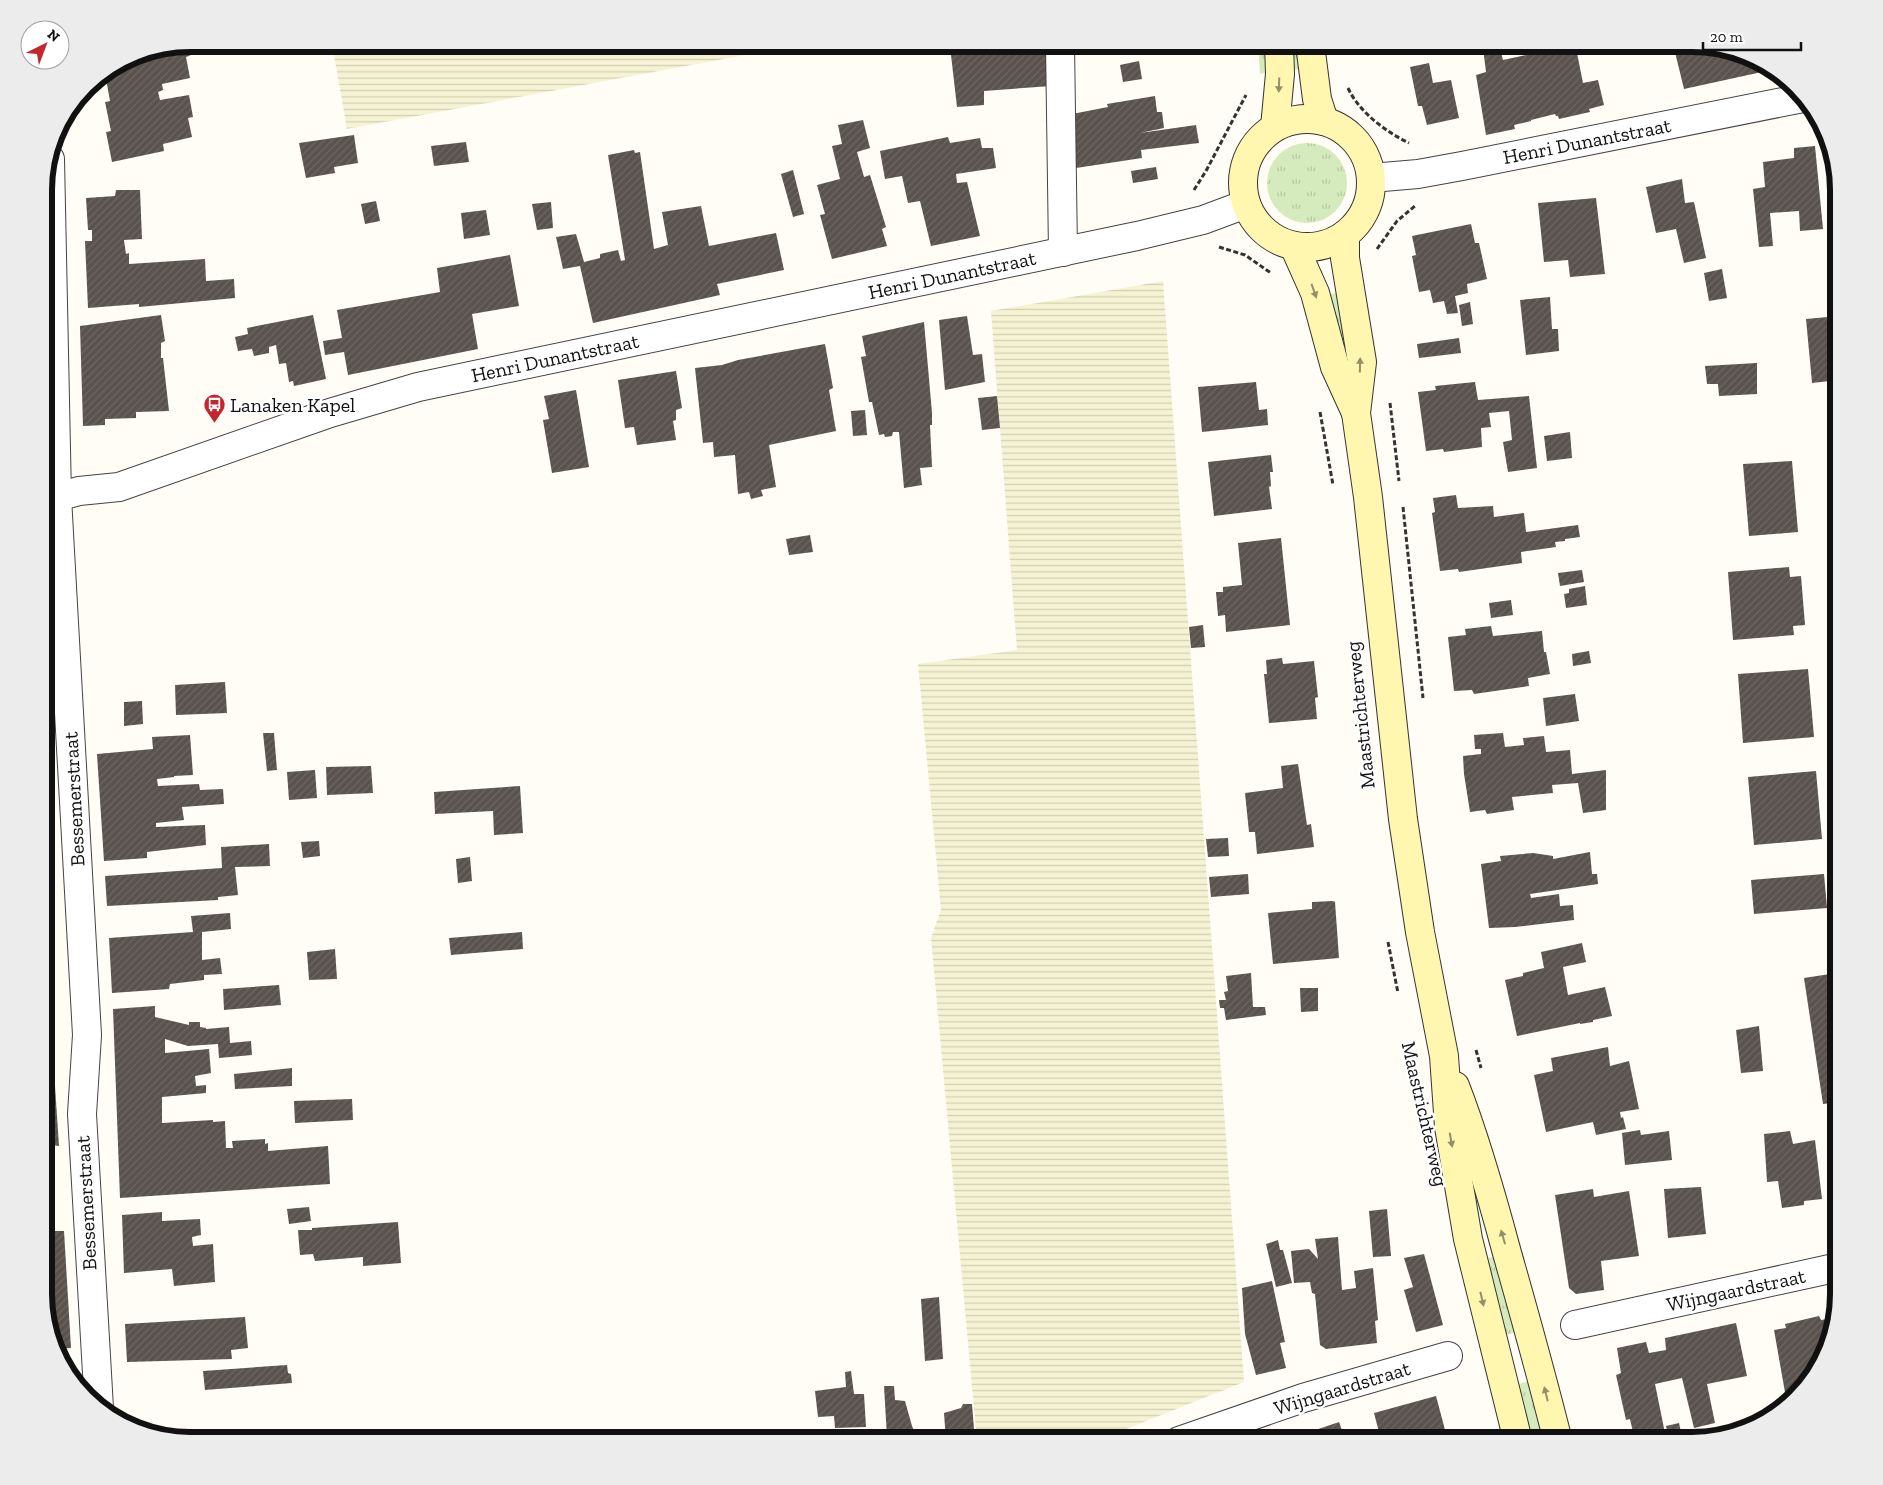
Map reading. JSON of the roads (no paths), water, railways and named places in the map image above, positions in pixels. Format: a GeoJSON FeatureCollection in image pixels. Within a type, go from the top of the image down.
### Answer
{"type":"FeatureCollection","features":[{"type":"Feature","properties":{"kind":"main road"},"geometry":{"type":"LineString","coordinates":[[1275,127],[1280,74],[1279,53]]}},
{"type":"Feature","properties":{"kind":"main road"},"geometry":{"type":"LineString","coordinates":[[1311,53],[1317,99],[1324,122]]}},
{"type":"Feature","properties":{"kind":"main road"},"geometry":{"type":"LineString","coordinates":[[1299,119],[1312,119],[1324,122],[1340,128],[1359,146],[1367,161],[1371,178],[1371,189],[1366,210],[1353,228],[1345,235],[1326,244],[1310,247],[1294,246],[1273,238],[1264,231],[1250,214],[1243,189],[1243,174],[1247,160],[1254,147],[1263,136],[1275,127],[1299,119]]}},
{"type":"Feature","properties":{"kind":"main road","name":"Maastrichterweg"},"geometry":{"type":"LineString","coordinates":[[1345,235],[1345,258],[1362,362],[1356,413],[1368,497],[1403,819],[1420,932],[1444,1056],[1449,1127],[1468,1238],[1516,1432]]}},
{"type":"Feature","properties":{"kind":"main road","name":"Maastrichterweg"},"geometry":{"type":"LineString","coordinates":[[1294,246],[1315,293],[1335,366],[1356,413]]}},
{"type":"Feature","properties":{"kind":"main road","name":"Maastrichterweg"},"geometry":{"type":"LineString","coordinates":[[1444,1056],[1471,1127],[1540,1369],[1556,1432]]}},
{"type":"Feature","properties":{"kind":"street","name":"Henri Dunantstraat"},"geometry":{"type":"LineString","coordinates":[[1060,53],[1063,252]]}},
{"type":"Feature","properties":{"kind":"street","name":"Henri Dunantstraat"},"geometry":{"type":"LineString","coordinates":[[1371,178],[1418,174],[1462,166],[1795,99]]}},
{"type":"Feature","properties":{"kind":"street","name":"Henri Dunantstraat"},"geometry":{"type":"LineString","coordinates":[[57,497],[79,491],[119,487],[330,413],[418,387],[1137,236],[1203,220],[1246,204]]}},
{"type":"Feature","properties":{"kind":"street","name":"Bessemerstraat"},"geometry":{"type":"LineString","coordinates":[[53,466],[57,497],[87,1035],[82,1114],[98,1396]]}},
{"type":"Feature","properties":{"kind":"street","name":"Wijngaardstraat"},"geometry":{"type":"LineString","coordinates":[[1575,1325],[1830,1269]]}},
{"type":"Feature","properties":{"kind":"street","name":"Wijngaardstraat"},"geometry":{"type":"LineString","coordinates":[[1205,1432],[1303,1398],[1448,1356]]}},
{"type":"Feature","properties":{"kind":"place","name":"Lanaken Kapel"},"geometry":{"type":"Point","coordinates":[214,424]}}]}
